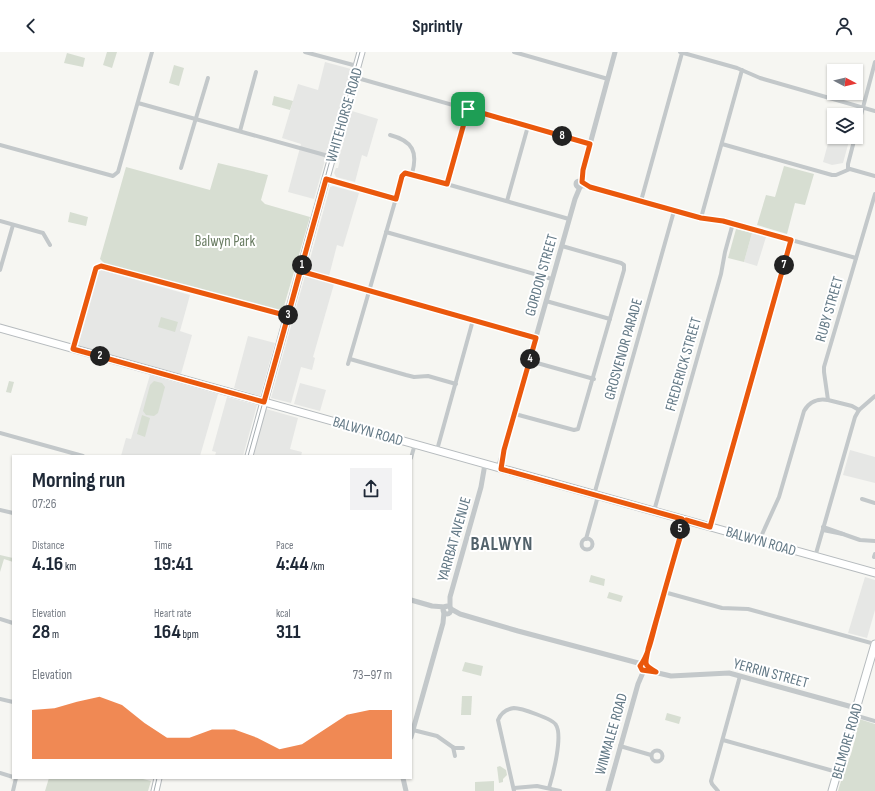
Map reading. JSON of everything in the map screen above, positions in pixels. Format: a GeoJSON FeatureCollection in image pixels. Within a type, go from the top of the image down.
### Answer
{"type":"FeatureCollection","features":[{"type":"Feature","properties":{"kind":"main road","name":"WHITEHORSE ROAD"},"geometry":{"type":"LineString","coordinates":[[249,455],[362,52]]}},
{"type":"Feature","properties":{"kind":"main road","name":"BALWYN ROAD"},"geometry":{"type":"LineString","coordinates":[[0,328],[875,573]]}},
{"type":"Feature","properties":{"kind":"main road","name":"BELMORE ROAD"},"geometry":{"type":"LineString","coordinates":[[832,791],[875,644]]}},
{"type":"Feature","properties":{"kind":"main road"},"geometry":{"type":"LineString","coordinates":[[155,791],[158,779]]}},
{"type":"Feature","properties":{"kind":"street"},"geometry":{"type":"LineString","coordinates":[[0,145],[113,176],[118,172],[152,52]]}},
{"type":"Feature","properties":{"kind":"street"},"geometry":{"type":"LineString","coordinates":[[304,52],[358,66]]}},
{"type":"Feature","properties":{"kind":"street"},"geometry":{"type":"LineString","coordinates":[[514,52],[608,79]]}},
{"type":"Feature","properties":{"kind":"street","name":"GORDON STREET"},"geometry":{"type":"LineString","coordinates":[[499,468],[580,184],[615,52]]}},
{"type":"Feature","properties":{"kind":"street"},"geometry":{"type":"LineString","coordinates":[[641,201],[681,52],[742,70],[755,76],[875,111]]}},
{"type":"Feature","properties":{"kind":"street"},"geometry":{"type":"LineString","coordinates":[[863,107],[875,62]]}},
{"type":"Feature","properties":{"kind":"street"},"geometry":{"type":"LineString","coordinates":[[701,218],[742,70]]}},
{"type":"Feature","properties":{"kind":"street"},"geometry":{"type":"LineString","coordinates":[[240,131],[256,72]]}},
{"type":"Feature","properties":{"kind":"street"},"geometry":{"type":"LineString","coordinates":[[354,77],[590,144]]}},
{"type":"Feature","properties":{"kind":"street"},"geometry":{"type":"LineString","coordinates":[[181,168],[208,78]]}},
{"type":"Feature","properties":{"kind":"street"},"geometry":{"type":"LineString","coordinates":[[138,103],[332,157]]}},
{"type":"Feature","properties":{"kind":"street"},"geometry":{"type":"LineString","coordinates":[[447,184],[468,109]]}},
{"type":"Feature","properties":{"kind":"street"},"geometry":{"type":"LineString","coordinates":[[507,201],[528,126]]}},
{"type":"Feature","properties":{"kind":"street"},"geometry":{"type":"LineString","coordinates":[[390,135],[404,139],[410,146],[415,159],[412,174]]}},
{"type":"Feature","properties":{"kind":"street"},"geometry":{"type":"LineString","coordinates":[[722,144],[832,175],[836,175],[848,169],[853,169],[875,176]]}},
{"type":"Feature","properties":{"kind":"street"},"geometry":{"type":"LineString","coordinates":[[848,169],[853,144]]}},
{"type":"Feature","properties":{"kind":"street"},"geometry":{"type":"LineString","coordinates":[[348,364],[404,173],[569,219]]}},
{"type":"Feature","properties":{"kind":"street"},"geometry":{"type":"LineString","coordinates":[[326,179],[396,199]]}},
{"type":"Feature","properties":{"kind":"street"},"geometry":{"type":"LineString","coordinates":[[580,184],[701,218],[733,223],[856,258]]}},
{"type":"Feature","properties":{"kind":"street","name":"RUBY STREET"},"geometry":{"type":"LineString","coordinates":[[828,400],[824,367],[875,194]]}},
{"type":"Feature","properties":{"kind":"street","name":"GROSVENOR PARADE"},"geometry":{"type":"LineString","coordinates":[[586,539],[596,495],[674,211]]}},
{"type":"Feature","properties":{"kind":"street"},"geometry":{"type":"LineString","coordinates":[[0,221],[43,233],[50,245]]}},
{"type":"Feature","properties":{"kind":"street","name":"FREDERICK STREET"},"geometry":{"type":"LineString","coordinates":[[654,511],[733,223]]}},
{"type":"Feature","properties":{"kind":"street"},"geometry":{"type":"LineString","coordinates":[[0,270],[13,225]]}},
{"type":"Feature","properties":{"kind":"street"},"geometry":{"type":"LineString","coordinates":[[386,232],[552,279]]}},
{"type":"Feature","properties":{"kind":"street"},"geometry":{"type":"LineString","coordinates":[[710,527],[791,240]]}},
{"type":"Feature","properties":{"kind":"street"},"geometry":{"type":"LineString","coordinates":[[515,414],[578,430],[594,379],[624,270],[624,265],[562,246]]}},
{"type":"Feature","properties":{"kind":"street"},"geometry":{"type":"LineString","coordinates":[[73,349],[96,268],[101,266],[288,316]]}},
{"type":"Feature","properties":{"kind":"street"},"geometry":{"type":"LineString","coordinates":[[300,271],[536,338]]}},
{"type":"Feature","properties":{"kind":"street"},"geometry":{"type":"LineString","coordinates":[[546,301],[610,319]]}},
{"type":"Feature","properties":{"kind":"street"},"geometry":{"type":"LineString","coordinates":[[437,450],[474,320]]}},
{"type":"Feature","properties":{"kind":"street"},"geometry":{"type":"LineString","coordinates":[[350,359],[414,377],[428,376],[456,384]]}},
{"type":"Feature","properties":{"kind":"street"},"geometry":{"type":"LineString","coordinates":[[530,361],[594,379]]}},
{"type":"Feature","properties":{"kind":"street"},"geometry":{"type":"LineString","coordinates":[[815,556],[854,418],[859,410],[875,396]]}},
{"type":"Feature","properties":{"kind":"street"},"geometry":{"type":"LineString","coordinates":[[759,541],[779,497],[804,411],[807,407],[813,402],[821,399],[852,406],[859,410]]}},
{"type":"Feature","properties":{"kind":"street"},"geometry":{"type":"LineString","coordinates":[[0,433],[79,455]]}},
{"type":"Feature","properties":{"kind":"street"},"geometry":{"type":"LineString","coordinates":[[412,455],[415,444]]}},
{"type":"Feature","properties":{"kind":"street","name":"YARRBAT AVENUE"},"geometry":{"type":"LineString","coordinates":[[412,734],[487,465]]}},
{"type":"Feature","properties":{"kind":"street"},"geometry":{"type":"LineString","coordinates":[[862,499],[875,503]]}},
{"type":"Feature","properties":{"kind":"street"},"geometry":{"type":"LineString","coordinates":[[0,510],[12,513]]}},
{"type":"Feature","properties":{"kind":"street","name":"WINMALEE ROAD"},"geometry":{"type":"LineString","coordinates":[[608,791],[684,520]]}},
{"type":"Feature","properties":{"kind":"street"},"geometry":{"type":"LineString","coordinates":[[823,528],[847,534],[860,540],[875,542]]}},
{"type":"Feature","properties":{"kind":"street"},"geometry":{"type":"LineString","coordinates":[[664,592],[722,608],[748,609],[875,644]]}},
{"type":"Feature","properties":{"kind":"street","name":"YERRIN STREET"},"geometry":{"type":"LineString","coordinates":[[412,600],[632,662],[656,672],[671,676],[727,672],[856,708]]}},
{"type":"Feature","properties":{"kind":"street"},"geometry":{"type":"LineString","coordinates":[[0,620],[12,623]]}},
{"type":"Feature","properties":{"kind":"street"},"geometry":{"type":"LineString","coordinates":[[718,791],[711,782],[740,676]]}},
{"type":"Feature","properties":{"kind":"street"},"geometry":{"type":"LineString","coordinates":[[0,699],[12,702]]}},
{"type":"Feature","properties":{"kind":"street"},"geometry":{"type":"LineString","coordinates":[[549,788],[559,737],[557,725],[550,720],[513,708],[505,711],[498,720],[514,790],[537,786],[560,791]]}},
{"type":"Feature","properties":{"kind":"street"},"geometry":{"type":"LineString","coordinates":[[854,715],[875,721]]}},
{"type":"Feature","properties":{"kind":"street"},"geometry":{"type":"LineString","coordinates":[[413,730],[437,736],[453,747],[462,748]]}},
{"type":"Feature","properties":{"kind":"street"},"geometry":{"type":"LineString","coordinates":[[722,740],[837,772]]}},
{"type":"Feature","properties":{"kind":"street"},"geometry":{"type":"LineString","coordinates":[[620,746],[651,755]]}},
{"type":"Feature","properties":{"kind":"street"},"geometry":{"type":"LineString","coordinates":[[453,747],[455,756]]}},
{"type":"Feature","properties":{"kind":"street"},"geometry":{"type":"LineString","coordinates":[[0,773],[12,776]]}},
{"type":"Feature","properties":{"kind":"street"},"geometry":{"type":"LineString","coordinates":[[13,791],[16,779]]}},
{"type":"Feature","properties":{"kind":"street"},"geometry":{"type":"LineString","coordinates":[[403,779],[406,791]]}},
{"type":"Feature","properties":{"kind":"shaded area"},"geometry":{"type":"Polygon","coordinates":[[[325,62],[351,69],[314,199],[288,192],[301,144],[282,138],[298,84],[318,90],[325,62]]]}},
{"type":"Feature","properties":{"kind":"shaded area"},"geometry":{"type":"Polygon","coordinates":[[[352,111],[378,119],[367,157],[362,155],[355,182],[336,177],[334,173],[336,168],[338,168],[340,160],[338,159],[352,111]]]}},
{"type":"Feature","properties":{"kind":"shaded area"},"geometry":{"type":"Polygon","coordinates":[[[828,144],[848,144],[843,163],[832,165],[823,162],[828,144]]]}},
{"type":"Feature","properties":{"kind":"shaded area"},"geometry":{"type":"Polygon","coordinates":[[[333,186],[359,193],[343,247],[337,245],[329,276],[307,270],[330,187],[333,186]]]}},
{"type":"Feature","properties":{"kind":"shaded area"},"geometry":{"type":"Polygon","coordinates":[[[752,233],[766,237],[757,266],[744,262],[752,233]]]}},
{"type":"Feature","properties":{"kind":"shaded area"},"geometry":{"type":"Polygon","coordinates":[[[98,269],[190,295],[180,331],[192,335],[181,374],[78,346],[98,269]]]}},
{"type":"Feature","properties":{"kind":"shaded area"},"geometry":{"type":"Polygon","coordinates":[[[305,276],[334,284],[313,357],[315,358],[312,370],[301,367],[291,403],[271,398],[305,276]]]}},
{"type":"Feature","properties":{"kind":"shaded area"},"geometry":{"type":"Polygon","coordinates":[[[248,336],[275,343],[260,396],[234,388],[248,336]]]}},
{"type":"Feature","properties":{"kind":"shaded area"},"geometry":{"type":"Polygon","coordinates":[[[150,375],[218,394],[200,455],[121,455],[126,438],[131,439],[150,375]]]}},
{"type":"Feature","properties":{"kind":"shaded area"},"geometry":{"type":"Polygon","coordinates":[[[300,383],[326,390],[320,411],[294,404],[300,383]]]}},
{"type":"Feature","properties":{"kind":"shaded area"},"geometry":{"type":"Polygon","coordinates":[[[227,397],[257,405],[243,455],[215,455],[216,452],[212,451],[227,397]]]}},
{"type":"Feature","properties":{"kind":"shaded area"},"geometry":{"type":"Polygon","coordinates":[[[266,409],[298,418],[290,449],[302,452],[301,455],[252,455],[266,409]]]}},
{"type":"Feature","properties":{"kind":"shaded area"},"geometry":{"type":"Polygon","coordinates":[[[850,450],[875,457],[875,483],[843,475],[850,450]]]}},
{"type":"Feature","properties":{"kind":"shaded area"},"geometry":{"type":"Polygon","coordinates":[[[865,577],[875,580],[875,610],[867,638],[848,633],[865,577]]]}},
{"type":"Feature","properties":{"kind":"green space"},"geometry":{"type":"Polygon","coordinates":[[[107,52],[117,52],[112,68],[103,65],[107,52]]]}},
{"type":"Feature","properties":{"kind":"green space"},"geometry":{"type":"Polygon","coordinates":[[[67,53],[85,58],[83,67],[64,63],[67,53]]]}},
{"type":"Feature","properties":{"kind":"green space"},"geometry":{"type":"Polygon","coordinates":[[[174,65],[184,68],[179,86],[169,83],[174,65]]]}},
{"type":"Feature","properties":{"kind":"green space"},"geometry":{"type":"Polygon","coordinates":[[[274,96],[293,101],[290,110],[272,105],[274,96]]]}},
{"type":"Feature","properties":{"kind":"green space","name":"Balwyn Park"},"geometry":{"type":"Polygon","coordinates":[[[218,163],[268,175],[261,200],[265,204],[310,217],[282,313],[105,264],[100,259],[126,167],[210,190],[218,163]]]}},
{"type":"Feature","properties":{"kind":"green space"},"geometry":{"type":"Polygon","coordinates":[[[784,166],[814,174],[805,205],[795,203],[787,234],[757,225],[766,195],[775,197],[784,166]]]}},
{"type":"Feature","properties":{"kind":"green space"},"geometry":{"type":"Polygon","coordinates":[[[70,212],[88,217],[86,226],[68,222],[70,212]]]}},
{"type":"Feature","properties":{"kind":"green space"},"geometry":{"type":"Polygon","coordinates":[[[736,229],[752,233],[744,262],[728,258],[736,229]]]}},
{"type":"Feature","properties":{"kind":"green space"},"geometry":{"type":"Polygon","coordinates":[[[161,317],[178,322],[175,332],[158,327],[161,317]]]}},
{"type":"Feature","properties":{"kind":"green space"},"geometry":{"type":"Polygon","coordinates":[[[9,381],[14,382],[11,393],[6,392],[9,381]]]}},
{"type":"Feature","properties":{"kind":"green space"},"geometry":{"type":"Polygon","coordinates":[[[154,381],[162,383],[165,387],[158,413],[154,416],[146,415],[143,411],[150,385],[154,381]]]}},
{"type":"Feature","properties":{"kind":"green space"},"geometry":{"type":"Polygon","coordinates":[[[142,415],[150,418],[145,437],[137,434],[142,415]]]}},
{"type":"Feature","properties":{"kind":"green space"},"geometry":{"type":"Polygon","coordinates":[[[0,555],[12,558],[12,562],[4,559],[0,572],[0,555]]]}},
{"type":"Feature","properties":{"kind":"green space"},"geometry":{"type":"Polygon","coordinates":[[[591,575],[605,579],[604,586],[589,582],[591,575]]]}},
{"type":"Feature","properties":{"kind":"green space"},"geometry":{"type":"Polygon","coordinates":[[[609,592],[623,596],[621,602],[607,598],[609,592]]]}},
{"type":"Feature","properties":{"kind":"green space"},"geometry":{"type":"Polygon","coordinates":[[[465,662],[483,666],[481,676],[462,671],[465,662]]]}},
{"type":"Feature","properties":{"kind":"green space"},"geometry":{"type":"Polygon","coordinates":[[[462,696],[472,696],[471,715],[461,715],[462,696]]]}},
{"type":"Feature","properties":{"kind":"green space"},"geometry":{"type":"Polygon","coordinates":[[[667,713],[681,717],[679,724],[665,720],[667,713]]]}},
{"type":"Feature","properties":{"kind":"green space"},"geometry":{"type":"Polygon","coordinates":[[[859,719],[875,724],[875,791],[838,791],[851,754],[859,719]]]}},
{"type":"Feature","properties":{"kind":"green space"},"geometry":{"type":"Polygon","coordinates":[[[500,766],[506,770],[507,775],[503,779],[503,782],[499,783],[497,767],[500,766]]]}},
{"type":"Feature","properties":{"kind":"green space"},"geometry":{"type":"Polygon","coordinates":[[[49,779],[143,779],[151,781],[148,791],[45,791],[49,779]]]}},
{"type":"Feature","properties":{"kind":"green space"},"geometry":{"type":"Polygon","coordinates":[[[494,781],[494,791],[475,791],[475,782],[494,781]]]}},
{"type":"Feature","properties":{"kind":"tram line"},"geometry":{"type":"LineString","coordinates":[[248,455],[360,52]]}},
{"type":"Feature","properties":{"kind":"tram line"},"geometry":{"type":"LineString","coordinates":[[154,791],[157,779]]}},
{"type":"Feature","properties":{"kind":"district","name":"BALWYN"},"geometry":{"type":"Point","coordinates":[502,543]}},
{"type":"Feature","properties":{"kind":"route"},"geometry":{"type":"LineString","coordinates":[[468,109],[447,184],[405,173],[402,176],[396,199],[326,179],[300,271],[264,402],[73,349],[96,268],[101,266],[158,281],[288,316],[300,271],[536,338],[504,450],[501,469],[682,519],[680,537],[648,649],[647,667],[656,672],[642,670],[640,669],[640,666],[648,649],[664,592],[680,537],[686,520],[710,527],[791,240],[723,221],[707,220],[590,187],[582,183],[583,170],[590,144],[468,109]]}}]}
